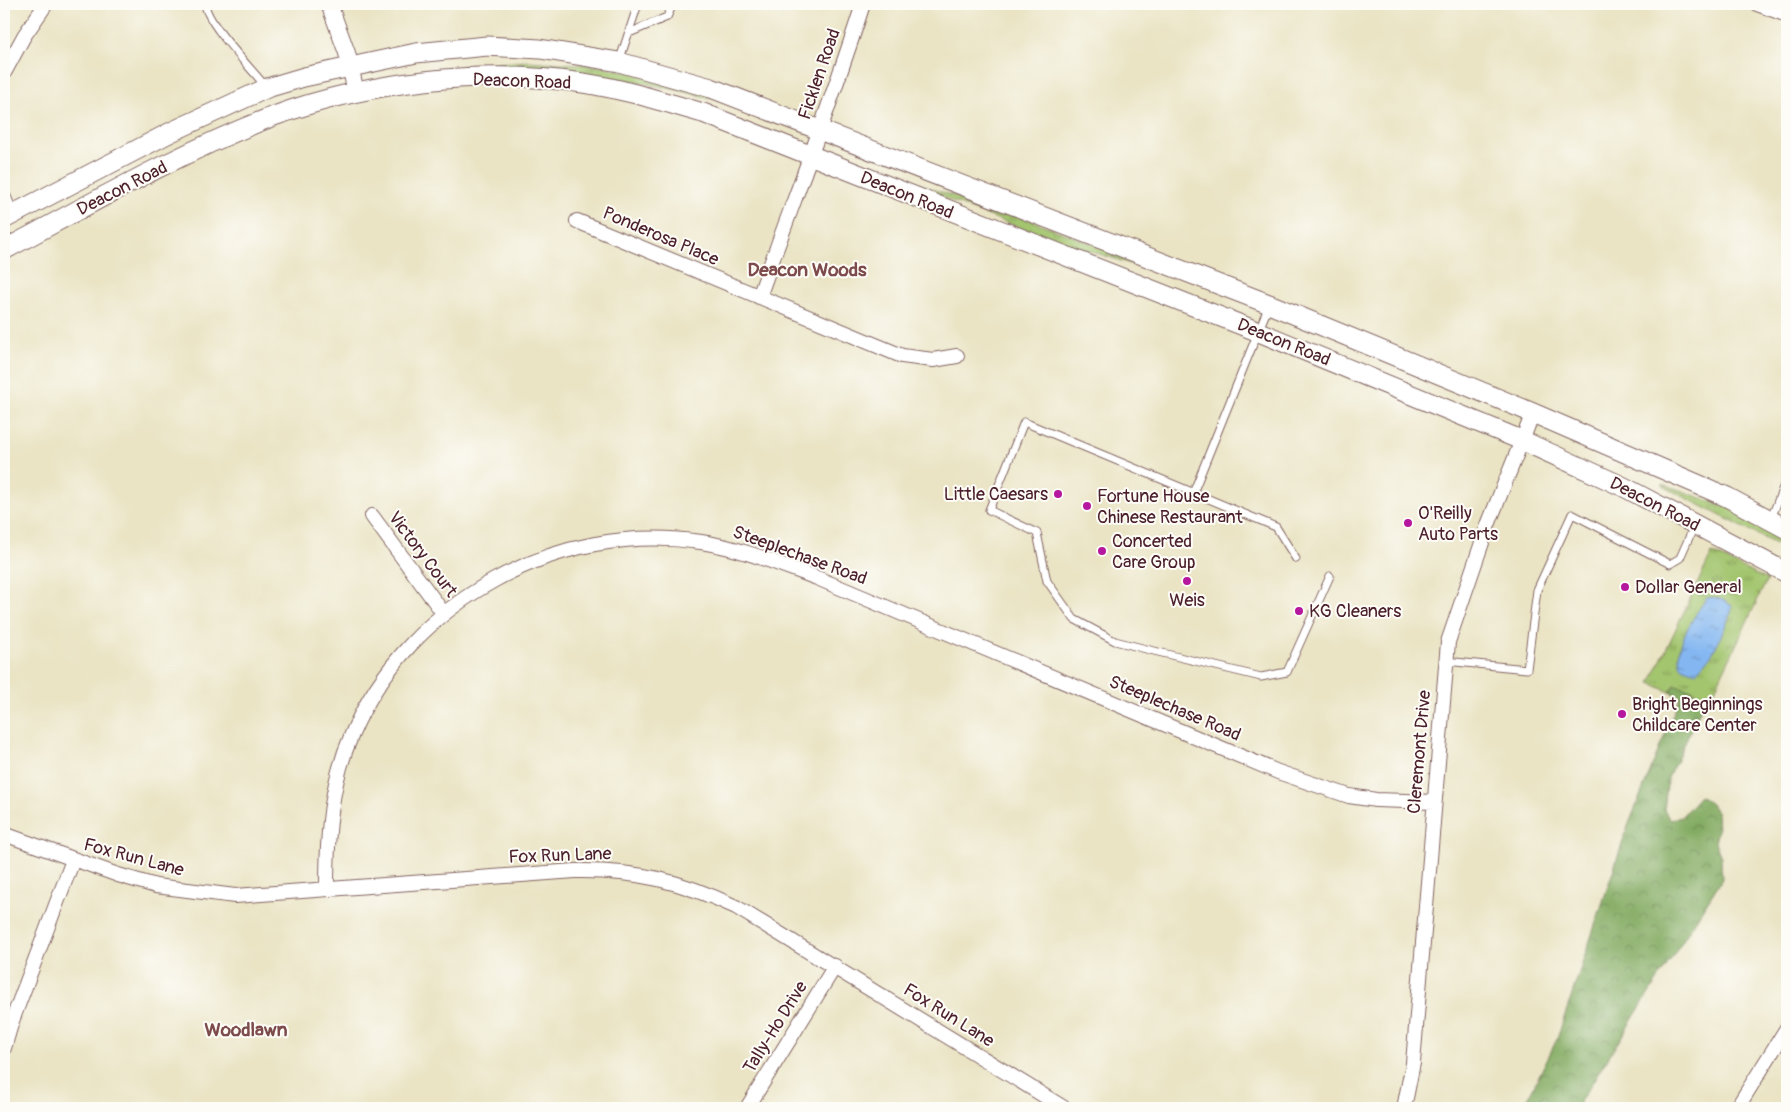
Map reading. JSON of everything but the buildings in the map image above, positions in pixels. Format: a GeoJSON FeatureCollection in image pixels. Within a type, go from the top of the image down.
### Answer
{"type":"FeatureCollection","features":[{"type":"Feature","properties":{"kind":"main road","name":"Deacon Road"},"geometry":{"type":"LineString","coordinates":[[6,211],[267,88],[304,77],[416,52],[487,46],[540,49],[619,62],[711,88],[1269,304],[1533,413],[1727,498],[1787,529]]}},
{"type":"Feature","properties":{"kind":"main road","name":"Deacon Road"},"geometry":{"type":"LineString","coordinates":[[4,250],[224,137],[276,116],[356,92],[420,82],[487,77],[582,82],[613,88],[703,113],[1259,332],[1521,440],[1624,487],[1787,573]]}},
{"type":"Feature","properties":{"kind":"street"},"geometry":{"type":"LineString","coordinates":[[4,73],[24,36],[46,4]]}},
{"type":"Feature","properties":{"kind":"street"},"geometry":{"type":"LineString","coordinates":[[329,4],[348,53],[356,92]]}},
{"type":"Feature","properties":{"kind":"street","name":"Ficklen Road"},"geometry":{"type":"LineString","coordinates":[[759,297],[835,92],[863,4]]}},
{"type":"Feature","properties":{"kind":"street"},"geometry":{"type":"LineString","coordinates":[[1757,4],[1787,16]]}},
{"type":"Feature","properties":{"kind":"street","name":"Ponderosa Place"},"geometry":{"type":"LineString","coordinates":[[577,221],[902,356],[933,360],[957,356]]}},
{"type":"Feature","properties":{"kind":"street","name":"Cleremont Drive"},"geometry":{"type":"LineString","coordinates":[[1404,1108],[1413,1063],[1446,661],[1452,627],[1488,525],[1533,413]]}},
{"type":"Feature","properties":{"kind":"street","name":"Victory Court"},"geometry":{"type":"LineString","coordinates":[[372,516],[444,614]]}},
{"type":"Feature","properties":{"kind":"street","name":"Steeplechase Road"},"geometry":{"type":"LineString","coordinates":[[326,889],[327,835],[330,806],[351,735],[381,679],[403,652],[444,614],[492,580],[518,567],[559,553],[636,540],[668,539],[701,542],[765,558],[817,578],[1269,768],[1328,790],[1376,800],[1434,802]]}},
{"type":"Feature","properties":{"kind":"street","name":"Fox Run Lane"},"geometry":{"type":"LineString","coordinates":[[4,834],[73,860],[156,886],[195,893],[235,896],[575,871],[607,870],[638,873],[671,880],[704,892],[736,907],[1064,1108]]}},
{"type":"Feature","properties":{"kind":"street"},"geometry":{"type":"LineString","coordinates":[[4,1048],[12,1021],[73,860]]}},
{"type":"Feature","properties":{"kind":"street","name":"Tally-Ho Drive"},"geometry":{"type":"LineString","coordinates":[[747,1108],[835,966]]}},
{"type":"Feature","properties":{"kind":"street"},"geometry":{"type":"LineString","coordinates":[[1737,1108],[1787,1028]]}},
{"type":"Feature","properties":{"kind":"lane"},"geometry":{"type":"LineString","coordinates":[[205,4],[206,10],[215,25],[267,88]]}},
{"type":"Feature","properties":{"kind":"lane"},"geometry":{"type":"LineString","coordinates":[[619,62],[638,4]]}},
{"type":"Feature","properties":{"kind":"lane"},"geometry":{"type":"LineString","coordinates":[[629,33],[667,17],[673,4]]}},
{"type":"Feature","properties":{"kind":"lane"},"geometry":{"type":"LineString","coordinates":[[1193,493],[1269,304]]}},
{"type":"Feature","properties":{"kind":"lane"},"geometry":{"type":"LineString","coordinates":[[1296,559],[1276,527],[1024,422],[989,510],[1037,533],[1047,581],[1074,619],[1115,641],[1261,677],[1287,672],[1330,576]]}},
{"type":"Feature","properties":{"kind":"lane"},"geometry":{"type":"LineString","coordinates":[[1771,520],[1787,480]]}},
{"type":"Feature","properties":{"kind":"lane"},"geometry":{"type":"LineString","coordinates":[[1446,661],[1527,668],[1537,590],[1572,514],[1670,564],[1680,558],[1695,524]]}},
{"type":"Feature","properties":{"kind":"green space"},"geometry":{"type":"Polygon","coordinates":[[[527,61],[592,65],[645,75],[709,95],[709,98],[648,84],[586,75],[492,68],[461,68],[461,66],[527,61]]]}},
{"type":"Feature","properties":{"kind":"green space"},"geometry":{"type":"Polygon","coordinates":[[[910,182],[1036,222],[1154,268],[1154,271],[1035,234],[909,184],[910,182]]]}},
{"type":"Feature","properties":{"kind":"green space"},"geometry":{"type":"Polygon","coordinates":[[[1663,484],[1737,511],[1787,537],[1787,550],[1663,486],[1663,484]]]}},
{"type":"Feature","properties":{"kind":"green space"},"geometry":{"type":"Polygon","coordinates":[[[1712,553],[1767,580],[1707,706],[1703,704],[1695,691],[1675,685],[1670,692],[1650,683],[1712,553]]]}},
{"type":"Feature","properties":{"kind":"green space"},"geometry":{"type":"Polygon","coordinates":[[[1675,685],[1692,690],[1703,704],[1668,778],[1664,810],[1670,820],[1681,817],[1700,796],[1711,804],[1717,813],[1718,830],[1715,842],[1721,857],[1722,879],[1576,1108],[1523,1108],[1557,1039],[1628,826],[1680,697],[1670,692],[1675,685]]]}},
{"type":"Feature","properties":{"kind":"water"},"geometry":{"type":"Polygon","coordinates":[[[1713,597],[1723,600],[1732,606],[1731,613],[1713,652],[1696,672],[1682,667],[1679,656],[1680,648],[1683,638],[1698,611],[1707,598],[1713,597]]]}},
{"type":"Feature","properties":{"kind":"place","name":"Little Caesars"},"geometry":{"type":"Point","coordinates":[1058,494]}},
{"type":"Feature","properties":{"kind":"place","name":"Fortune House Chinese Restaurant"},"geometry":{"type":"Point","coordinates":[1087,506]}},
{"type":"Feature","properties":{"kind":"place","name":"O'Reilly Auto Parts"},"geometry":{"type":"Point","coordinates":[1408,523]}},
{"type":"Feature","properties":{"kind":"place","name":"Concerted Care Group"},"geometry":{"type":"Point","coordinates":[1102,551]}},
{"type":"Feature","properties":{"kind":"place","name":"Weis"},"geometry":{"type":"Point","coordinates":[1187,581]}},
{"type":"Feature","properties":{"kind":"place","name":"Dollar General"},"geometry":{"type":"Point","coordinates":[1625,587]}},
{"type":"Feature","properties":{"kind":"place","name":"KG Cleaners"},"geometry":{"type":"Point","coordinates":[1299,611]}},
{"type":"Feature","properties":{"kind":"place","name":"Bright Beginnings Childcare Center"},"geometry":{"type":"Point","coordinates":[1622,714]}},
{"type":"Feature","properties":{"kind":"district","name":"Deacon Woods"},"geometry":{"type":"Point","coordinates":[807,269]}},
{"type":"Feature","properties":{"kind":"district","name":"Woodlawn"},"geometry":{"type":"Point","coordinates":[246,1029]}}]}
